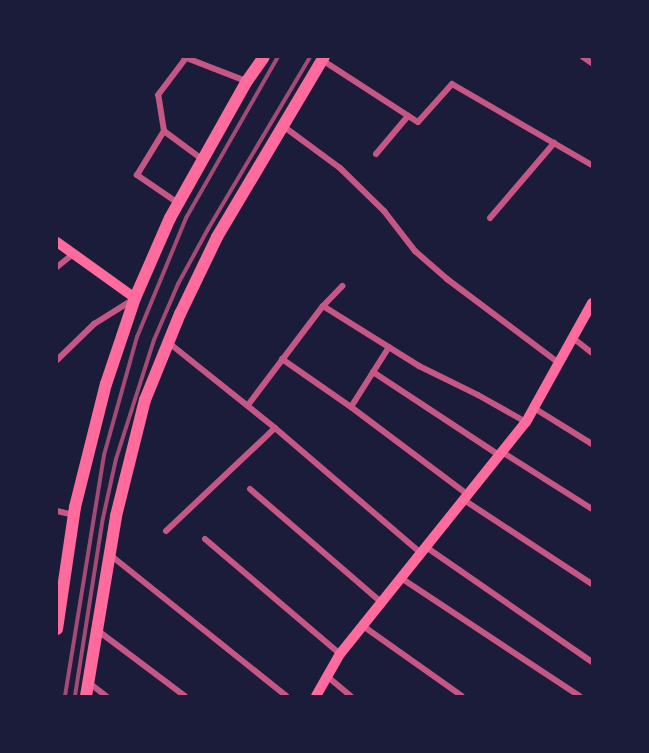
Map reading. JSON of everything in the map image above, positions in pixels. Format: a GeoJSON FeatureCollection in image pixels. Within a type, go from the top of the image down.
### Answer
{"type":"FeatureCollection","features":[{"type":"Feature","properties":{"kind":"main road"},"geometry":{"type":"LineString","coordinates":[[57,629],[74,515],[105,384],[135,298],[178,203],[247,81],[264,57]]}},
{"type":"Feature","properties":{"kind":"main road"},"geometry":{"type":"LineString","coordinates":[[87,696],[116,516],[145,400],[168,343],[217,237],[323,59]]}},
{"type":"Feature","properties":{"kind":"main road"},"geometry":{"type":"LineString","coordinates":[[57,242],[72,255],[135,298]]}},
{"type":"Feature","properties":{"kind":"main road"},"geometry":{"type":"LineString","coordinates":[[316,696],[340,654],[526,423],[592,305]]}},
{"type":"Feature","properties":{"kind":"street"},"geometry":{"type":"LineString","coordinates":[[583,57],[592,63]]}},
{"type":"Feature","properties":{"kind":"street"},"geometry":{"type":"LineString","coordinates":[[178,203],[137,176],[164,130],[158,95],[185,58],[247,81]]}},
{"type":"Feature","properties":{"kind":"street"},"geometry":{"type":"LineString","coordinates":[[323,59],[418,122],[452,84],[592,165]]}},
{"type":"Feature","properties":{"kind":"street"},"geometry":{"type":"LineString","coordinates":[[376,154],[408,116]]}},
{"type":"Feature","properties":{"kind":"street"},"geometry":{"type":"LineString","coordinates":[[283,126],[340,168],[384,211],[415,251],[447,279],[559,363]]}},
{"type":"Feature","properties":{"kind":"street"},"geometry":{"type":"LineString","coordinates":[[164,130],[203,160]]}},
{"type":"Feature","properties":{"kind":"street"},"geometry":{"type":"LineString","coordinates":[[490,218],[554,143]]}},
{"type":"Feature","properties":{"kind":"street"},"geometry":{"type":"LineString","coordinates":[[57,267],[72,255]]}},
{"type":"Feature","properties":{"kind":"street"},"geometry":{"type":"LineString","coordinates":[[248,405],[323,306],[342,286]]}},
{"type":"Feature","properties":{"kind":"street"},"geometry":{"type":"LineString","coordinates":[[57,360],[94,324],[135,298]]}},
{"type":"Feature","properties":{"kind":"street"},"geometry":{"type":"LineString","coordinates":[[323,306],[419,366],[478,395],[526,423]]}},
{"type":"Feature","properties":{"kind":"street"},"geometry":{"type":"LineString","coordinates":[[573,338],[592,353]]}},
{"type":"Feature","properties":{"kind":"street"},"geometry":{"type":"LineString","coordinates":[[168,343],[248,405],[424,550],[592,662]]}},
{"type":"Feature","properties":{"kind":"street"},"geometry":{"type":"LineString","coordinates":[[351,407],[388,347]]}},
{"type":"Feature","properties":{"kind":"street"},"geometry":{"type":"LineString","coordinates":[[282,359],[351,407],[466,497],[592,584]]}},
{"type":"Feature","properties":{"kind":"street"},"geometry":{"type":"LineString","coordinates":[[373,372],[592,509]]}},
{"type":"Feature","properties":{"kind":"street"},"geometry":{"type":"LineString","coordinates":[[534,408],[592,444]]}},
{"type":"Feature","properties":{"kind":"street"},"geometry":{"type":"LineString","coordinates":[[166,531],[275,428]]}},
{"type":"Feature","properties":{"kind":"street"},"geometry":{"type":"LineString","coordinates":[[250,489],[381,602]]}},
{"type":"Feature","properties":{"kind":"street"},"geometry":{"type":"LineString","coordinates":[[57,511],[74,515]]}},
{"type":"Feature","properties":{"kind":"street"},"geometry":{"type":"LineString","coordinates":[[206,539],[340,654]]}},
{"type":"Feature","properties":{"kind":"street"},"geometry":{"type":"LineString","coordinates":[[110,554],[286,696]]}},
{"type":"Feature","properties":{"kind":"street"},"geometry":{"type":"LineString","coordinates":[[401,578],[579,696]]}},
{"type":"Feature","properties":{"kind":"street"},"geometry":{"type":"LineString","coordinates":[[363,626],[462,696]]}},
{"type":"Feature","properties":{"kind":"street"},"geometry":{"type":"LineString","coordinates":[[96,630],[185,696]]}},
{"type":"Feature","properties":{"kind":"street"},"geometry":{"type":"LineString","coordinates":[[328,677],[351,696]]}},
{"type":"Feature","properties":{"kind":"street"},"geometry":{"type":"LineString","coordinates":[[88,682],[106,696]]}},
{"type":"Feature","properties":{"kind":"railway"},"geometry":{"type":"LineString","coordinates":[[65,696],[104,455],[137,337],[186,218],[278,57]]}},
{"type":"Feature","properties":{"kind":"railway"},"geometry":{"type":"LineString","coordinates":[[75,696],[103,518],[116,459],[154,340],[178,284],[208,229],[310,57]]}}]}
